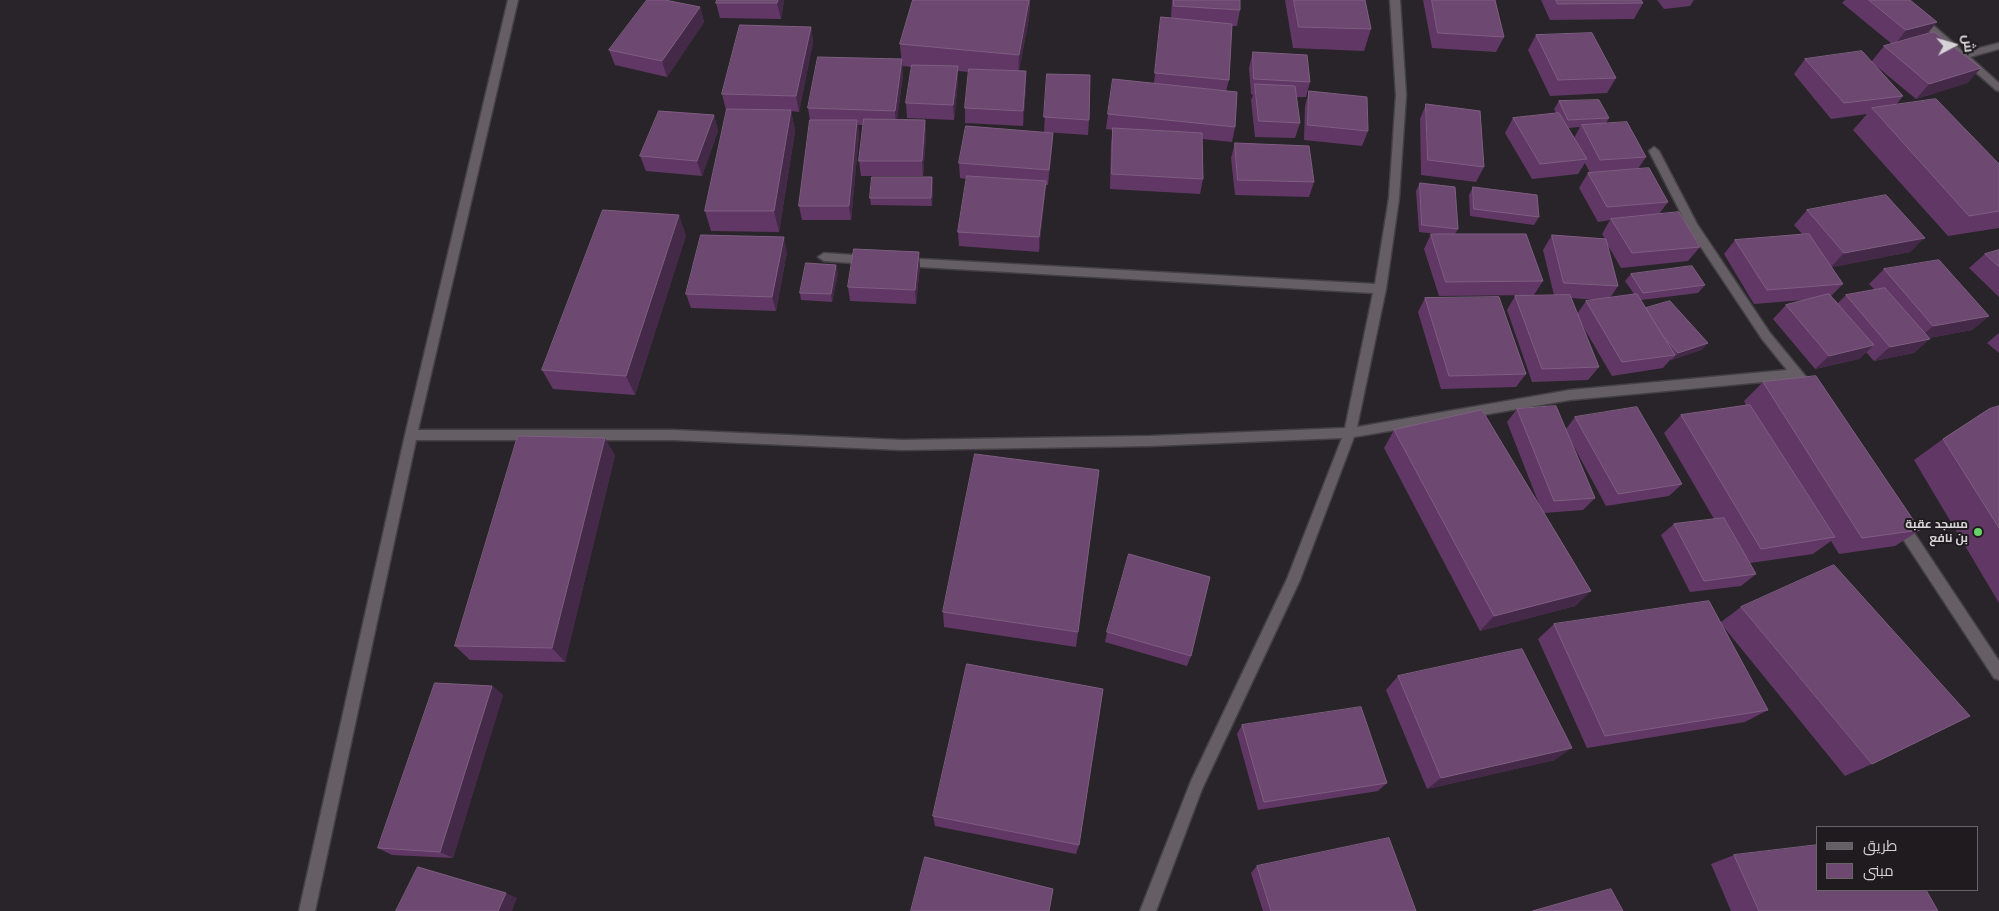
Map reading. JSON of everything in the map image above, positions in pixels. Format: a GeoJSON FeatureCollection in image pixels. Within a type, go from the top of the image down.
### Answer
{"type":"FeatureCollection","features":[{"type":"Feature","properties":{"kind":"street"},"geometry":{"type":"LineString","coordinates":[[307,911],[411,435],[513,0]]}},
{"type":"Feature","properties":{"kind":"street"},"geometry":{"type":"LineString","coordinates":[[1148,911],[1196,786],[1293,580],[1350,433],[1380,289],[1394,198],[1401,95],[1395,0]]}},
{"type":"Feature","properties":{"kind":"street"},"geometry":{"type":"LineString","coordinates":[[1898,0],[1999,88]]}},
{"type":"Feature","properties":{"kind":"street"},"geometry":{"type":"LineString","coordinates":[[1962,56],[1999,46]]}},
{"type":"Feature","properties":{"kind":"street"},"geometry":{"type":"LineString","coordinates":[[1654,151],[1693,226],[1766,336],[1809,388]]}},
{"type":"Feature","properties":{"kind":"street"},"geometry":{"type":"LineString","coordinates":[[824,257],[1072,273],[1380,289]]}},
{"type":"Feature","properties":{"kind":"street"},"geometry":{"type":"LineString","coordinates":[[411,435],[673,436],[902,445],[1150,440],[1350,433],[1570,395],[1797,374]]}},
{"type":"Feature","properties":{"kind":"street"},"geometry":{"type":"LineString","coordinates":[[1891,509],[1999,673]]}},
{"type":"Feature","properties":{"kind":"building"},"geometry":{"type":"Polygon","coordinates":[[[647,0],[665,0],[700,7],[662,61],[609,50],[647,0]]]}},
{"type":"Feature","properties":{"kind":"building"},"geometry":{"type":"Polygon","coordinates":[[[717,0],[778,0],[777,3],[716,3],[717,0]]]}},
{"type":"Feature","properties":{"kind":"building"},"geometry":{"type":"Polygon","coordinates":[[[913,0],[1029,0],[1019,55],[900,44],[913,0]]]}},
{"type":"Feature","properties":{"kind":"building"},"geometry":{"type":"Polygon","coordinates":[[[1174,0],[1240,0],[1240,10],[1174,6],[1174,0]]]}},
{"type":"Feature","properties":{"kind":"building"},"geometry":{"type":"Polygon","coordinates":[[[1294,0],[1365,0],[1371,29],[1299,27],[1294,0]]]}},
{"type":"Feature","properties":{"kind":"building"},"geometry":{"type":"Polygon","coordinates":[[[1432,0],[1495,0],[1504,37],[1438,33],[1432,0]]]}},
{"type":"Feature","properties":{"kind":"building"},"geometry":{"type":"Polygon","coordinates":[[[1556,0],[1641,0],[1643,3],[1558,4],[1556,0]]]}},
{"type":"Feature","properties":{"kind":"building"},"geometry":{"type":"Polygon","coordinates":[[[1869,0],[1910,0],[1937,22],[1906,30],[1869,0]]]}},
{"type":"Feature","properties":{"kind":"building"},"geometry":{"type":"Polygon","coordinates":[[[1161,17],[1232,24],[1229,80],[1155,73],[1161,17]]]}},
{"type":"Feature","properties":{"kind":"building"},"geometry":{"type":"Polygon","coordinates":[[[740,25],[811,27],[796,96],[722,94],[740,25]]]}},
{"type":"Feature","properties":{"kind":"building"},"geometry":{"type":"Polygon","coordinates":[[[1934,32],[1981,68],[1929,84],[1884,46],[1934,32]]]}},
{"type":"Feature","properties":{"kind":"building"},"geometry":{"type":"Polygon","coordinates":[[[1592,33],[1616,78],[1558,80],[1536,35],[1592,33]]]}},
{"type":"Feature","properties":{"kind":"building"},"geometry":{"type":"Polygon","coordinates":[[[1862,51],[1903,96],[1844,103],[1805,59],[1862,51]]]}},
{"type":"Feature","properties":{"kind":"building"},"geometry":{"type":"Polygon","coordinates":[[[1253,52],[1307,55],[1310,82],[1254,79],[1253,52]]]}},
{"type":"Feature","properties":{"kind":"building"},"geometry":{"type":"Polygon","coordinates":[[[818,57],[902,59],[895,111],[808,108],[818,57]]]}},
{"type":"Feature","properties":{"kind":"building"},"geometry":{"type":"Polygon","coordinates":[[[912,65],[958,66],[953,105],[906,103],[912,65]]]}},
{"type":"Feature","properties":{"kind":"building"},"geometry":{"type":"Polygon","coordinates":[[[969,69],[1026,71],[1023,111],[965,108],[969,69]]]}},
{"type":"Feature","properties":{"kind":"building"},"geometry":{"type":"Polygon","coordinates":[[[1047,74],[1090,75],[1089,120],[1044,117],[1047,74]]]}},
{"type":"Feature","properties":{"kind":"building"},"geometry":{"type":"Polygon","coordinates":[[[1113,79],[1237,92],[1235,127],[1108,114],[1113,79]]]}},
{"type":"Feature","properties":{"kind":"building"},"geometry":{"type":"Polygon","coordinates":[[[1255,84],[1295,86],[1300,123],[1259,121],[1255,84]]]}},
{"type":"Feature","properties":{"kind":"building"},"geometry":{"type":"Polygon","coordinates":[[[1309,91],[1367,97],[1368,131],[1308,125],[1309,91]]]}},
{"type":"Feature","properties":{"kind":"building"},"geometry":{"type":"Polygon","coordinates":[[[1936,99],[1999,164],[1999,211],[1969,216],[1872,108],[1936,99]]]}},
{"type":"Feature","properties":{"kind":"building"},"geometry":{"type":"Polygon","coordinates":[[[1599,100],[1609,118],[1568,120],[1559,101],[1599,100]]]}},
{"type":"Feature","properties":{"kind":"building"},"geometry":{"type":"Polygon","coordinates":[[[1426,104],[1480,111],[1484,167],[1428,160],[1426,104]]]}},
{"type":"Feature","properties":{"kind":"building"},"geometry":{"type":"Polygon","coordinates":[[[727,109],[791,110],[774,211],[705,211],[727,109]]]}},
{"type":"Feature","properties":{"kind":"building"},"geometry":{"type":"Polygon","coordinates":[[[659,111],[714,115],[697,161],[640,156],[659,111]]]}},
{"type":"Feature","properties":{"kind":"building"},"geometry":{"type":"Polygon","coordinates":[[[1559,113],[1587,159],[1540,164],[1513,118],[1559,113]]]}},
{"type":"Feature","properties":{"kind":"building"},"geometry":{"type":"Polygon","coordinates":[[[864,119],[925,120],[922,161],[859,161],[864,119]]]}},
{"type":"Feature","properties":{"kind":"building"},"geometry":{"type":"Polygon","coordinates":[[[810,120],[857,120],[849,206],[799,206],[810,120]]]}},
{"type":"Feature","properties":{"kind":"building"},"geometry":{"type":"Polygon","coordinates":[[[1627,122],[1646,157],[1600,160],[1582,125],[1627,122]]]}},
{"type":"Feature","properties":{"kind":"building"},"geometry":{"type":"Polygon","coordinates":[[[966,126],[1053,133],[1049,170],[959,163],[966,126]]]}},
{"type":"Feature","properties":{"kind":"building"},"geometry":{"type":"Polygon","coordinates":[[[1113,128],[1202,133],[1203,179],[1112,174],[1113,128]]]}},
{"type":"Feature","properties":{"kind":"building"},"geometry":{"type":"Polygon","coordinates":[[[1235,143],[1309,146],[1314,182],[1238,180],[1235,143]]]}},
{"type":"Feature","properties":{"kind":"building"},"geometry":{"type":"Polygon","coordinates":[[[1649,168],[1668,202],[1607,207],[1588,173],[1649,168]]]}},
{"type":"Feature","properties":{"kind":"building"},"geometry":{"type":"Polygon","coordinates":[[[967,176],[1046,181],[1039,237],[958,232],[967,176]]]}},
{"type":"Feature","properties":{"kind":"building"},"geometry":{"type":"Polygon","coordinates":[[[872,177],[932,177],[931,198],[870,198],[872,177]]]}},
{"type":"Feature","properties":{"kind":"building"},"geometry":{"type":"Polygon","coordinates":[[[1420,183],[1455,187],[1458,229],[1422,225],[1420,183]]]}},
{"type":"Feature","properties":{"kind":"building"},"geometry":{"type":"Polygon","coordinates":[[[1473,187],[1537,195],[1539,217],[1474,209],[1473,187]]]}},
{"type":"Feature","properties":{"kind":"building"},"geometry":{"type":"Polygon","coordinates":[[[1886,195],[1925,238],[1844,253],[1807,210],[1886,195]]]}},
{"type":"Feature","properties":{"kind":"building"},"geometry":{"type":"Polygon","coordinates":[[[603,210],[679,215],[626,376],[542,370],[603,210]]]}},
{"type":"Feature","properties":{"kind":"building"},"geometry":{"type":"Polygon","coordinates":[[[1679,212],[1700,247],[1632,253],[1611,219],[1679,212]]]}},
{"type":"Feature","properties":{"kind":"building"},"geometry":{"type":"Polygon","coordinates":[[[1431,234],[1526,234],[1543,281],[1446,282],[1431,234]]]}},
{"type":"Feature","properties":{"kind":"building"},"geometry":{"type":"Polygon","coordinates":[[[1809,234],[1843,284],[1767,290],[1735,240],[1809,234]]]}},
{"type":"Feature","properties":{"kind":"building"},"geometry":{"type":"Polygon","coordinates":[[[701,235],[784,237],[772,297],[686,294],[701,235]]]}},
{"type":"Feature","properties":{"kind":"building"},"geometry":{"type":"Polygon","coordinates":[[[1552,235],[1606,239],[1618,286],[1564,283],[1552,235]]]}},
{"type":"Feature","properties":{"kind":"building"},"geometry":{"type":"Polygon","coordinates":[[[854,249],[919,252],[915,290],[848,287],[854,249]]]}},
{"type":"Feature","properties":{"kind":"building"},"geometry":{"type":"Polygon","coordinates":[[[1999,250],[1999,267],[1985,254],[1999,250]]]}},
{"type":"Feature","properties":{"kind":"building"},"geometry":{"type":"Polygon","coordinates":[[[1939,260],[1989,316],[1933,326],[1884,269],[1939,260]]]}},
{"type":"Feature","properties":{"kind":"building"},"geometry":{"type":"Polygon","coordinates":[[[806,263],[836,265],[831,294],[800,293],[806,263]]]}},
{"type":"Feature","properties":{"kind":"building"},"geometry":{"type":"Polygon","coordinates":[[[1692,266],[1705,285],[1643,293],[1631,274],[1692,266]]]}},
{"type":"Feature","properties":{"kind":"building"},"geometry":{"type":"Polygon","coordinates":[[[1885,288],[1930,339],[1890,347],[1846,295],[1885,288]]]}},
{"type":"Feature","properties":{"kind":"building"},"geometry":{"type":"Polygon","coordinates":[[[1637,294],[1675,355],[1622,362],[1586,301],[1637,294]]]}},
{"type":"Feature","properties":{"kind":"building"},"geometry":{"type":"Polygon","coordinates":[[[1829,294],[1874,345],[1829,356],[1786,305],[1829,294]]]}},
{"type":"Feature","properties":{"kind":"building"},"geometry":{"type":"Polygon","coordinates":[[[1570,295],[1599,367],[1542,369],[1515,296],[1570,295]]]}},
{"type":"Feature","properties":{"kind":"building"},"geometry":{"type":"Polygon","coordinates":[[[1499,297],[1526,374],[1449,376],[1425,298],[1499,297]]]}},
{"type":"Feature","properties":{"kind":"building"},"geometry":{"type":"Polygon","coordinates":[[[1670,301],[1708,343],[1678,353],[1662,335],[1646,308],[1670,301]]]}},
{"type":"Feature","properties":{"kind":"building"},"geometry":{"type":"Polygon","coordinates":[[[1816,376],[1920,530],[1862,538],[1763,382],[1816,376]]]}},
{"type":"Feature","properties":{"kind":"building"},"geometry":{"type":"Polygon","coordinates":[[[1750,405],[1835,537],[1761,549],[1681,415],[1750,405]]]}},
{"type":"Feature","properties":{"kind":"building"},"geometry":{"type":"Polygon","coordinates":[[[1556,406],[1595,498],[1554,501],[1517,409],[1556,406]]]}},
{"type":"Feature","properties":{"kind":"building"},"geometry":{"type":"Polygon","coordinates":[[[1999,406],[1999,528],[1943,439],[1989,409],[1999,406]]]}},
{"type":"Feature","properties":{"kind":"building"},"geometry":{"type":"Polygon","coordinates":[[[1637,407],[1682,484],[1618,494],[1575,417],[1637,407]]]}},
{"type":"Feature","properties":{"kind":"building"},"geometry":{"type":"Polygon","coordinates":[[[1482,410],[1591,591],[1494,616],[1394,430],[1482,410]]]}},
{"type":"Feature","properties":{"kind":"building"},"geometry":{"type":"Polygon","coordinates":[[[518,436],[605,438],[552,648],[455,646],[518,436]]]}},
{"type":"Feature","properties":{"kind":"building"},"geometry":{"type":"Polygon","coordinates":[[[975,454],[1099,470],[1078,632],[943,612],[975,454]]]}},
{"type":"Feature","properties":{"kind":"building"},"geometry":{"type":"Polygon","coordinates":[[[1724,518],[1756,574],[1704,581],[1674,524],[1724,518]]]}},
{"type":"Feature","properties":{"kind":"building"},"geometry":{"type":"Polygon","coordinates":[[[1129,554],[1210,577],[1191,656],[1107,632],[1129,554]]]}},
{"type":"Feature","properties":{"kind":"building"},"geometry":{"type":"Polygon","coordinates":[[[1834,565],[1970,716],[1872,764],[1741,607],[1834,565]]]}},
{"type":"Feature","properties":{"kind":"building"},"geometry":{"type":"Polygon","coordinates":[[[1709,601],[1768,710],[1605,736],[1554,624],[1709,601]]]}},
{"type":"Feature","properties":{"kind":"building"},"geometry":{"type":"Polygon","coordinates":[[[1522,649],[1572,748],[1441,778],[1398,676],[1522,649]]]}},
{"type":"Feature","properties":{"kind":"building"},"geometry":{"type":"Polygon","coordinates":[[[967,664],[1103,689],[1079,845],[933,816],[967,664]]]}},
{"type":"Feature","properties":{"kind":"building"},"geometry":{"type":"Polygon","coordinates":[[[435,683],[492,686],[440,852],[378,848],[435,683]]]}},
{"type":"Feature","properties":{"kind":"building"},"geometry":{"type":"Polygon","coordinates":[[[1361,707],[1387,783],[1264,802],[1242,725],[1361,707]]]}},
{"type":"Feature","properties":{"kind":"building"},"geometry":{"type":"Polygon","coordinates":[[[1389,838],[1416,911],[1271,911],[1257,866],[1389,838]]]}},
{"type":"Feature","properties":{"kind":"building"},"geometry":{"type":"Polygon","coordinates":[[[1816,845],[1816,891],[1927,891],[1938,911],[1759,911],[1734,855],[1816,845]]]}},
{"type":"Feature","properties":{"kind":"building"},"geometry":{"type":"Polygon","coordinates":[[[925,857],[1053,889],[1049,911],[911,911],[925,857]]]}},
{"type":"Feature","properties":{"kind":"building"},"geometry":{"type":"Polygon","coordinates":[[[418,867],[506,893],[498,911],[396,911],[418,867]]]}},
{"type":"Feature","properties":{"kind":"building"},"geometry":{"type":"Polygon","coordinates":[[[1611,889],[1623,911],[1533,911],[1611,889]]]}},
{"type":"Feature","properties":{"kind":"place","name":"مسجد عقبة بن نافع"},"geometry":{"type":"Point","coordinates":[1978,532]}}]}
